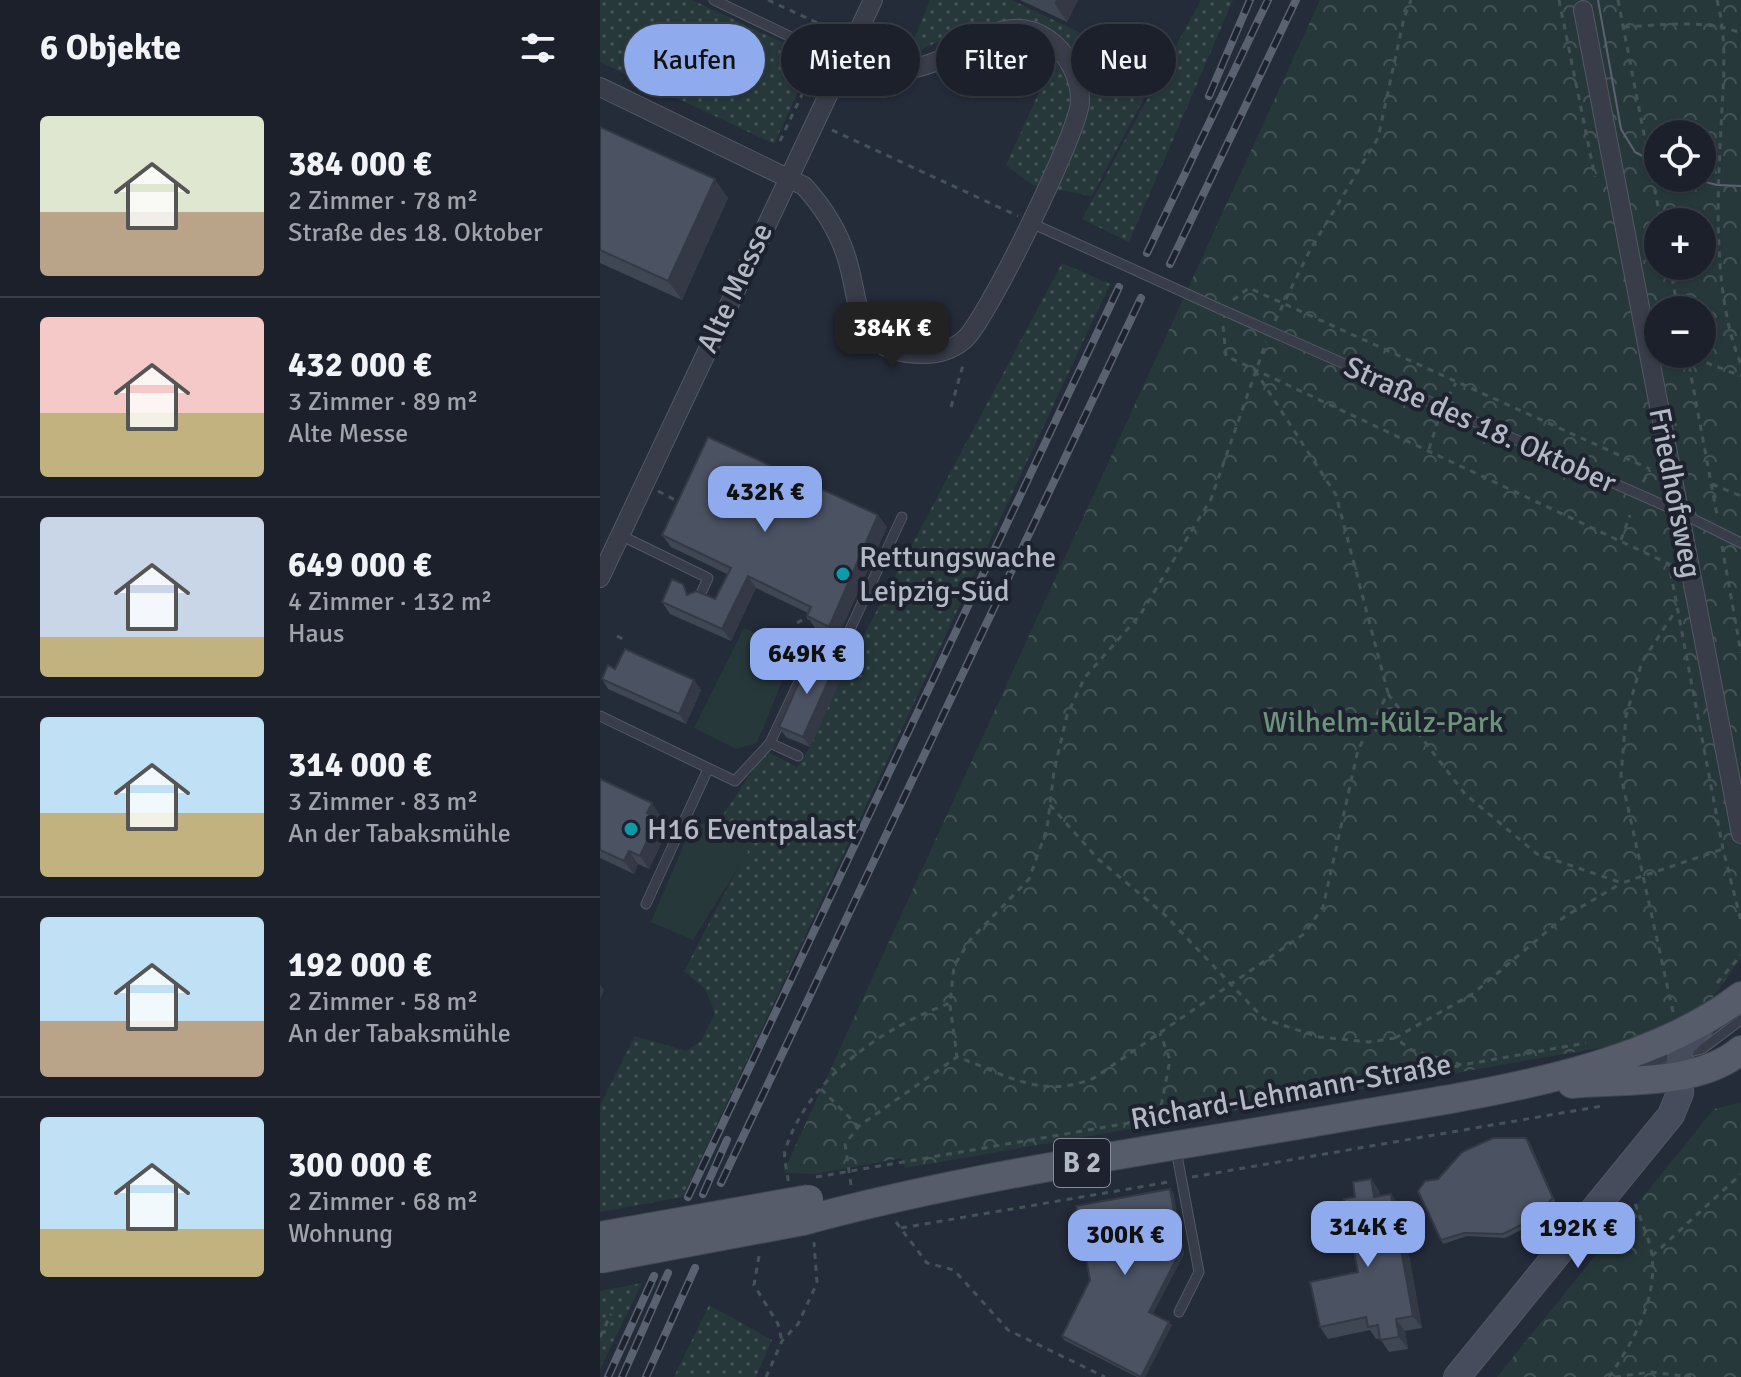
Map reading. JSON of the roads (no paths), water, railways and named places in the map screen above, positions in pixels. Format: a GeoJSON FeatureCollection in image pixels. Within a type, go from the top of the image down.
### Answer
{"type":"FeatureCollection","features":[{"type":"Feature","properties":{"kind":"main road","name":"B 2"},"geometry":{"type":"LineString","coordinates":[[1704,1022],[1741,996]]}},
{"type":"Feature","properties":{"kind":"main road","name":"Richard-Lehmann-Straße"},"geometry":{"type":"LineString","coordinates":[[1496,1090],[1633,1052],[1704,1022]]}},
{"type":"Feature","properties":{"kind":"main road"},"geometry":{"type":"LineString","coordinates":[[1457,1377],[1665,1124],[1679,1098],[1677,1064],[1684,1040],[1704,1022]]}},
{"type":"Feature","properties":{"kind":"main road","name":"Richard-Lehmann-Straße"},"geometry":{"type":"LineString","coordinates":[[600,1236],[806,1199],[898,1197],[1496,1090],[1677,1064],[1714,1067],[1741,1050]]}},
{"type":"Feature","properties":{"kind":"main road","name":"Richard-Lehmann-Straße"},"geometry":{"type":"LineString","coordinates":[[1633,1052],[1655,1052],[1677,1064]]}},
{"type":"Feature","properties":{"kind":"main road","name":"Richard-Lehmann-Straße"},"geometry":{"type":"LineString","coordinates":[[600,1259],[851,1183],[898,1197]]}},
{"type":"Feature","properties":{"kind":"street","name":"Alte Messe"},"geometry":{"type":"LineString","coordinates":[[861,24],[873,0]]}},
{"type":"Feature","properties":{"kind":"street","name":"Friedhofsweg"},"geometry":{"type":"LineString","coordinates":[[1582,2],[1741,834]]}},
{"type":"Feature","properties":{"kind":"street"},"geometry":{"type":"LineString","coordinates":[[602,92],[788,175],[818,202],[833,227],[848,262],[854,300],[864,329],[879,341],[902,351],[938,352],[958,344],[975,327],[1031,223],[1076,125],[1080,102],[1071,67],[1048,38],[1031,30],[1010,29],[985,34],[946,57],[920,65]]}},
{"type":"Feature","properties":{"kind":"street","name":"Alte Messe"},"geometry":{"type":"LineString","coordinates":[[600,578],[826,96]]}},
{"type":"Feature","properties":{"kind":"lane"},"geometry":{"type":"LineString","coordinates":[[714,0],[781,32]]}},
{"type":"Feature","properties":{"kind":"lane","name":"Straße des 18. Oktober"},"geometry":{"type":"LineString","coordinates":[[1031,223],[1679,512],[1741,543]]}},
{"type":"Feature","properties":{"kind":"lane"},"geometry":{"type":"LineString","coordinates":[[840,651],[902,517]]}},
{"type":"Feature","properties":{"kind":"lane"},"geometry":{"type":"LineString","coordinates":[[620,535],[708,578],[698,600]]}},
{"type":"Feature","properties":{"kind":"lane"},"geometry":{"type":"LineString","coordinates":[[600,716],[735,781],[770,743],[803,673]]}},
{"type":"Feature","properties":{"kind":"lane"},"geometry":{"type":"LineString","coordinates":[[770,743],[798,756]]}},
{"type":"Feature","properties":{"kind":"lane"},"geometry":{"type":"LineString","coordinates":[[646,904],[708,769]]}},
{"type":"Feature","properties":{"kind":"lane"},"geometry":{"type":"LineString","coordinates":[[1677,1064],[1716,1042],[1741,1020]]}},
{"type":"Feature","properties":{"kind":"lane"},"geometry":{"type":"LineString","coordinates":[[1176,1147],[1199,1272],[1179,1312]]}},
{"type":"Feature","properties":{"kind":"tram line"},"geometry":{"type":"LineString","coordinates":[[1598,0],[1621,129],[1635,152],[1644,157]]}},
{"type":"Feature","properties":{"kind":"tram line"},"geometry":{"type":"LineString","coordinates":[[1716,185],[1741,186]]}},
{"type":"Feature","properties":{"kind":"railway"},"geometry":{"type":"LineString","coordinates":[[1209,96],[1250,0]]}},
{"type":"Feature","properties":{"kind":"railway"},"geometry":{"type":"LineString","coordinates":[[1147,253],[1268,0]]}},
{"type":"Feature","properties":{"kind":"railway"},"geometry":{"type":"LineString","coordinates":[[1170,264],[1296,0]]}},
{"type":"Feature","properties":{"kind":"railway"},"geometry":{"type":"LineString","coordinates":[[688,1197],[1119,287]]}},
{"type":"Feature","properties":{"kind":"railway"},"geometry":{"type":"LineString","coordinates":[[721,1183],[1141,298]]}},
{"type":"Feature","properties":{"kind":"railway"},"geometry":{"type":"LineString","coordinates":[[703,1194],[727,1140]]}},
{"type":"Feature","properties":{"kind":"railway"},"geometry":{"type":"LineString","coordinates":[[646,1377],[695,1268]]}},
{"type":"Feature","properties":{"kind":"railway"},"geometry":{"type":"LineString","coordinates":[[622,1377],[668,1273]]}},
{"type":"Feature","properties":{"kind":"railway"},"geometry":{"type":"LineString","coordinates":[[608,1377],[654,1276]]}},
{"type":"Feature","properties":{"kind":"place","name":"Rettungswache Leipzig-Süd"},"geometry":{"type":"Point","coordinates":[843,574]}},
{"type":"Feature","properties":{"kind":"place","name":"H16 Eventpalast"},"geometry":{"type":"Point","coordinates":[631,829]}},
{"type":"Feature","properties":{"kind":"park label","name":"Wilhelm-Külz-Park"},"geometry":{"type":"Point","coordinates":[1383,722]}}]}
